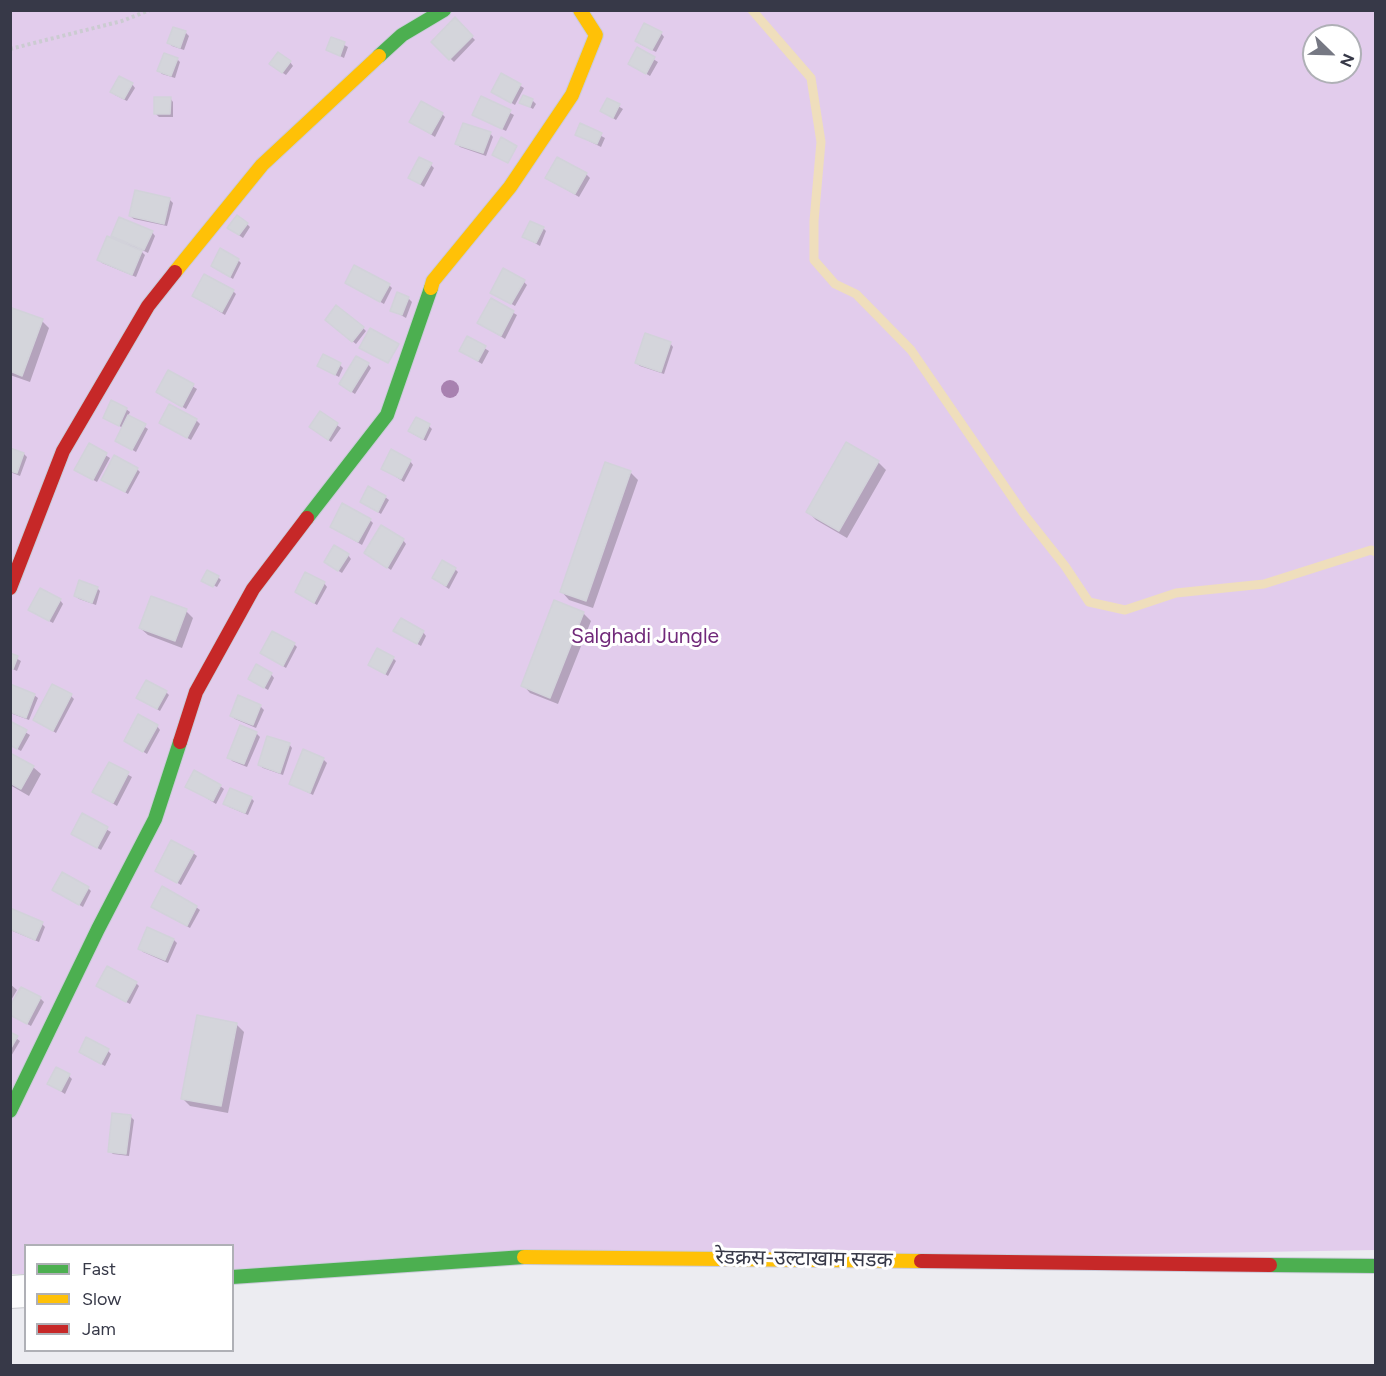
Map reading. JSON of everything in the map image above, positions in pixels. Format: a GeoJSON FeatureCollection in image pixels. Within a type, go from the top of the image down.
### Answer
{"type":"FeatureCollection","features":[{"type":"Feature","properties":{"kind":"street"},"geometry":{"type":"LineString","coordinates":[[10,588],[63,451],[148,306],[262,165],[402,35],[444,10]]}},
{"type":"Feature","properties":{"kind":"street"},"geometry":{"type":"LineString","coordinates":[[10,1111],[154,819],[196,692],[253,589],[387,415],[433,281],[510,187],[572,94],[596,35],[580,10]]}},
{"type":"Feature","properties":{"kind":"street","name":"रेडक्रस-उल्टाखाम सडक"},"geometry":{"type":"LineString","coordinates":[[234,1277],[535,1256],[1376,1266]]}},
{"type":"Feature","properties":{"kind":"path"},"geometry":{"type":"LineString","coordinates":[[10,49],[122,21],[150,10]]}},
{"type":"Feature","properties":{"kind":"green space","name":"Salghadi Jungle"},"geometry":{"type":"Polygon","coordinates":[[[10,11],[1375,11],[1375,1250],[234,1270],[234,1244],[24,1244],[24,1274],[11,1274],[10,11]]]}},
{"type":"Feature","properties":{"kind":"building"},"geometry":{"type":"Polygon","coordinates":[[[455,17],[473,36],[449,60],[431,42],[455,17]]]}},
{"type":"Feature","properties":{"kind":"building"},"geometry":{"type":"Polygon","coordinates":[[[644,23],[662,32],[652,50],[635,41],[644,23]]]}},
{"type":"Feature","properties":{"kind":"building"},"geometry":{"type":"Polygon","coordinates":[[[173,27],[186,31],[180,48],[167,43],[173,27]]]}},
{"type":"Feature","properties":{"kind":"building"},"geometry":{"type":"Polygon","coordinates":[[[331,37],[345,42],[340,56],[326,50],[331,37]]]}},
{"type":"Feature","properties":{"kind":"building"},"geometry":{"type":"Polygon","coordinates":[[[637,47],[655,57],[646,74],[628,64],[637,47]]]}},
{"type":"Feature","properties":{"kind":"building"},"geometry":{"type":"Polygon","coordinates":[[[278,52],[291,61],[282,73],[269,64],[278,52]]]}},
{"type":"Feature","properties":{"kind":"building"},"geometry":{"type":"Polygon","coordinates":[[[164,53],[178,58],[171,76],[157,71],[164,53]]]}},
{"type":"Feature","properties":{"kind":"building"},"geometry":{"type":"Polygon","coordinates":[[[501,73],[521,84],[511,103],[491,92],[501,73]]]}},
{"type":"Feature","properties":{"kind":"building"},"geometry":{"type":"Polygon","coordinates":[[[119,76],[133,83],[124,99],[110,92],[119,76]]]}},
{"type":"Feature","properties":{"kind":"building"},"geometry":{"type":"Polygon","coordinates":[[[523,95],[533,99],[530,107],[519,103],[523,95]]]}},
{"type":"Feature","properties":{"kind":"building"},"geometry":{"type":"Polygon","coordinates":[[[481,96],[511,110],[502,129],[472,115],[481,96]]]}},
{"type":"Feature","properties":{"kind":"building"},"geometry":{"type":"Polygon","coordinates":[[[154,97],[171,97],[170,114],[154,114],[154,97]]]}},
{"type":"Feature","properties":{"kind":"building"},"geometry":{"type":"Polygon","coordinates":[[[607,98],[620,104],[613,118],[600,111],[607,98]]]}},
{"type":"Feature","properties":{"kind":"building"},"geometry":{"type":"Polygon","coordinates":[[[421,101],[443,113],[431,134],[409,122],[421,101]]]}},
{"type":"Feature","properties":{"kind":"building"},"geometry":{"type":"Polygon","coordinates":[[[463,123],[491,132],[483,153],[455,144],[463,123]]]}},
{"type":"Feature","properties":{"kind":"building"},"geometry":{"type":"Polygon","coordinates":[[[580,123],[602,133],[597,144],[575,135],[580,123]]]}},
{"type":"Feature","properties":{"kind":"building"},"geometry":{"type":"Polygon","coordinates":[[[501,137],[517,146],[508,163],[492,155],[501,137]]]}},
{"type":"Feature","properties":{"kind":"building"},"geometry":{"type":"Polygon","coordinates":[[[419,157],[432,163],[420,184],[408,178],[419,157]]]}},
{"type":"Feature","properties":{"kind":"building"},"geometry":{"type":"Polygon","coordinates":[[[557,157],[587,173],[575,194],[545,178],[557,157]]]}},
{"type":"Feature","properties":{"kind":"building"},"geometry":{"type":"Polygon","coordinates":[[[135,190],[170,198],[164,224],[129,216],[135,190]]]}},
{"type":"Feature","properties":{"kind":"building"},"geometry":{"type":"Polygon","coordinates":[[[237,215],[248,223],[239,235],[227,228],[237,215]]]}},
{"type":"Feature","properties":{"kind":"building"},"geometry":{"type":"Polygon","coordinates":[[[119,217],[153,231],[144,250],[111,236],[119,217]]]}},
{"type":"Feature","properties":{"kind":"building"},"geometry":{"type":"Polygon","coordinates":[[[530,221],[544,227],[536,243],[522,237],[530,221]]]}},
{"type":"Feature","properties":{"kind":"building"},"geometry":{"type":"Polygon","coordinates":[[[107,236],[142,251],[132,275],[97,260],[107,236]]]}},
{"type":"Feature","properties":{"kind":"building"},"geometry":{"type":"Polygon","coordinates":[[[220,248],[239,259],[230,277],[211,266],[220,248]]]}},
{"type":"Feature","properties":{"kind":"building"},"geometry":{"type":"Polygon","coordinates":[[[354,265],[390,284],[380,302],[345,283],[354,265]]]}},
{"type":"Feature","properties":{"kind":"building"},"geometry":{"type":"Polygon","coordinates":[[[503,268],[525,280],[511,304],[490,293],[503,268]]]}},
{"type":"Feature","properties":{"kind":"building"},"geometry":{"type":"Polygon","coordinates":[[[204,274],[234,290],[222,312],[192,296],[204,274]]]}},
{"type":"Feature","properties":{"kind":"building"},"geometry":{"type":"Polygon","coordinates":[[[397,292],[409,297],[402,315],[390,311],[397,292]]]}},
{"type":"Feature","properties":{"kind":"building"},"geometry":{"type":"Polygon","coordinates":[[[491,298],[514,311],[501,336],[477,323],[491,298]]]}},
{"type":"Feature","properties":{"kind":"building"},"geometry":{"type":"Polygon","coordinates":[[[336,305],[364,327],[352,342],[325,320],[336,305]]]}},
{"type":"Feature","properties":{"kind":"building"},"geometry":{"type":"Polygon","coordinates":[[[12,308],[43,319],[22,376],[10,371],[12,308]]]}},
{"type":"Feature","properties":{"kind":"building"},"geometry":{"type":"Polygon","coordinates":[[[370,328],[399,344],[388,363],[359,348],[370,328]]]}},
{"type":"Feature","properties":{"kind":"building"},"geometry":{"type":"Polygon","coordinates":[[[645,333],[671,342],[661,372],[635,363],[645,333]]]}},
{"type":"Feature","properties":{"kind":"building"},"geometry":{"type":"Polygon","coordinates":[[[467,336],[486,346],[478,361],[459,351],[467,336]]]}},
{"type":"Feature","properties":{"kind":"building"},"geometry":{"type":"Polygon","coordinates":[[[323,354],[341,363],[335,375],[317,366],[323,354]]]}},
{"type":"Feature","properties":{"kind":"building"},"geometry":{"type":"Polygon","coordinates":[[[356,356],[369,363],[351,392],[339,384],[356,356]]]}},
{"type":"Feature","properties":{"kind":"building"},"geometry":{"type":"Polygon","coordinates":[[[168,370],[194,384],[182,407],[156,392],[168,370]]]}},
{"type":"Feature","properties":{"kind":"building"},"geometry":{"type":"Polygon","coordinates":[[[111,400],[127,408],[119,426],[103,418],[111,400]]]}},
{"type":"Feature","properties":{"kind":"building"},"geometry":{"type":"Polygon","coordinates":[[[169,404],[197,419],[187,438],[159,423],[169,404]]]}},
{"type":"Feature","properties":{"kind":"building"},"geometry":{"type":"Polygon","coordinates":[[[320,411],[338,423],[328,440],[309,427],[320,411]]]}},
{"type":"Feature","properties":{"kind":"building"},"geometry":{"type":"Polygon","coordinates":[[[128,415],[146,424],[132,450],[115,441],[128,415]]]}},
{"type":"Feature","properties":{"kind":"building"},"geometry":{"type":"Polygon","coordinates":[[[416,417],[430,424],[423,439],[408,431],[416,417]]]}},
{"type":"Feature","properties":{"kind":"building"},"geometry":{"type":"Polygon","coordinates":[[[846,442],[879,461],[839,531],[806,512],[846,442]]]}},
{"type":"Feature","properties":{"kind":"building"},"geometry":{"type":"Polygon","coordinates":[[[89,443],[107,453],[93,480],[74,470],[89,443]]]}},
{"type":"Feature","properties":{"kind":"building"},"geometry":{"type":"Polygon","coordinates":[[[10,448],[24,453],[17,473],[10,471],[10,448]]]}},
{"type":"Feature","properties":{"kind":"building"},"geometry":{"type":"Polygon","coordinates":[[[391,449],[411,460],[401,479],[381,469],[391,449]]]}},
{"type":"Feature","properties":{"kind":"building"},"geometry":{"type":"Polygon","coordinates":[[[114,455],[138,468],[125,492],[101,480],[114,455]]]}},
{"type":"Feature","properties":{"kind":"building"},"geometry":{"type":"Polygon","coordinates":[[[605,462],[631,471],[586,601],[560,592],[605,462]]]}},
{"type":"Feature","properties":{"kind":"building"},"geometry":{"type":"Polygon","coordinates":[[[368,486],[386,496],[378,512],[360,502],[368,486]]]}},
{"type":"Feature","properties":{"kind":"building"},"geometry":{"type":"Polygon","coordinates":[[[342,503],[371,519],[358,542],[330,527],[342,503]]]}},
{"type":"Feature","properties":{"kind":"building"},"geometry":{"type":"Polygon","coordinates":[[[381,525],[404,539],[387,568],[364,553],[381,525]]]}},
{"type":"Feature","properties":{"kind":"building"},"geometry":{"type":"Polygon","coordinates":[[[334,545],[349,554],[338,571],[324,562],[334,545]]]}},
{"type":"Feature","properties":{"kind":"building"},"geometry":{"type":"Polygon","coordinates":[[[442,560],[456,568],[446,586],[432,578],[442,560]]]}},
{"type":"Feature","properties":{"kind":"building"},"geometry":{"type":"Polygon","coordinates":[[[207,570],[219,576],[213,587],[201,581],[207,570]]]}},
{"type":"Feature","properties":{"kind":"building"},"geometry":{"type":"Polygon","coordinates":[[[305,572],[325,582],[314,603],[295,592],[305,572]]]}},
{"type":"Feature","properties":{"kind":"building"},"geometry":{"type":"Polygon","coordinates":[[[79,580],[98,587],[92,603],[74,596],[79,580]]]}},
{"type":"Feature","properties":{"kind":"building"},"geometry":{"type":"Polygon","coordinates":[[[40,588],[61,599],[49,621],[28,610],[40,588]]]}},
{"type":"Feature","properties":{"kind":"building"},"geometry":{"type":"Polygon","coordinates":[[[151,596],[187,609],[175,641],[139,628],[151,596]]]}},
{"type":"Feature","properties":{"kind":"building"},"geometry":{"type":"Polygon","coordinates":[[[554,600],[584,612],[550,698],[521,686],[554,600]]]}},
{"type":"Feature","properties":{"kind":"building"},"geometry":{"type":"Polygon","coordinates":[[[401,618],[424,631],[417,644],[393,631],[401,618]]]}},
{"type":"Feature","properties":{"kind":"building"},"geometry":{"type":"Polygon","coordinates":[[[272,631],[295,643],[283,666],[260,653],[272,631]]]}},
{"type":"Feature","properties":{"kind":"building"},"geometry":{"type":"Polygon","coordinates":[[[377,648],[394,657],[385,674],[368,665],[377,648]]]}},
{"type":"Feature","properties":{"kind":"building"},"geometry":{"type":"Polygon","coordinates":[[[10,653],[18,656],[13,669],[10,667],[10,653]]]}},
{"type":"Feature","properties":{"kind":"building"},"geometry":{"type":"Polygon","coordinates":[[[256,664],[272,673],[264,688],[248,679],[256,664]]]}},
{"type":"Feature","properties":{"kind":"building"},"geometry":{"type":"Polygon","coordinates":[[[146,680],[167,691],[157,709],[136,698],[146,680]]]}},
{"type":"Feature","properties":{"kind":"building"},"geometry":{"type":"Polygon","coordinates":[[[10,684],[35,694],[26,718],[10,712],[10,684]]]}},
{"type":"Feature","properties":{"kind":"building"},"geometry":{"type":"Polygon","coordinates":[[[52,684],[72,694],[53,731],[33,720],[52,684]]]}},
{"type":"Feature","properties":{"kind":"building"},"geometry":{"type":"Polygon","coordinates":[[[238,695],[261,705],[253,725],[230,716],[238,695]]]}},
{"type":"Feature","properties":{"kind":"building"},"geometry":{"type":"Polygon","coordinates":[[[138,714],[158,725],[143,752],[124,741],[138,714]]]}},
{"type":"Feature","properties":{"kind":"building"},"geometry":{"type":"Polygon","coordinates":[[[10,721],[27,730],[17,749],[10,745],[10,721]]]}},
{"type":"Feature","properties":{"kind":"building"},"geometry":{"type":"Polygon","coordinates":[[[240,725],[257,732],[244,764],[227,758],[240,725]]]}},
{"type":"Feature","properties":{"kind":"building"},"geometry":{"type":"Polygon","coordinates":[[[267,736],[290,743],[280,773],[258,765],[267,736]]]}},
{"type":"Feature","properties":{"kind":"building"},"geometry":{"type":"Polygon","coordinates":[[[303,749],[324,758],[310,793],[289,784],[303,749]]]}},
{"type":"Feature","properties":{"kind":"building"},"geometry":{"type":"Polygon","coordinates":[[[10,753],[34,766],[21,789],[10,783],[10,753]]]}},
{"type":"Feature","properties":{"kind":"building"},"geometry":{"type":"Polygon","coordinates":[[[109,762],[129,772],[113,803],[92,792],[109,762]]]}},
{"type":"Feature","properties":{"kind":"building"},"geometry":{"type":"Polygon","coordinates":[[[194,770],[221,785],[213,801],[185,787],[194,770]]]}},
{"type":"Feature","properties":{"kind":"building"},"geometry":{"type":"Polygon","coordinates":[[[230,788],[252,797],[245,813],[223,804],[230,788]]]}},
{"type":"Feature","properties":{"kind":"building"},"geometry":{"type":"Polygon","coordinates":[[[82,813],[108,827],[97,848],[71,834],[82,813]]]}},
{"type":"Feature","properties":{"kind":"building"},"geometry":{"type":"Polygon","coordinates":[[[171,840],[194,852],[177,883],[155,871],[171,840]]]}},
{"type":"Feature","properties":{"kind":"building"},"geometry":{"type":"Polygon","coordinates":[[[62,872],[89,887],[79,905],[52,890],[62,872]]]}},
{"type":"Feature","properties":{"kind":"building"},"geometry":{"type":"Polygon","coordinates":[[[162,886],[197,906],[187,926],[151,907],[162,886]]]}},
{"type":"Feature","properties":{"kind":"building"},"geometry":{"type":"Polygon","coordinates":[[[10,908],[43,922],[35,940],[10,929],[10,908]]]}},
{"type":"Feature","properties":{"kind":"building"},"geometry":{"type":"Polygon","coordinates":[[[147,927],[174,939],[165,960],[138,949],[147,927]]]}},
{"type":"Feature","properties":{"kind":"building"},"geometry":{"type":"Polygon","coordinates":[[[107,966],[137,982],[126,1002],[96,986],[107,966]]]}},
{"type":"Feature","properties":{"kind":"building"},"geometry":{"type":"Polygon","coordinates":[[[21,987],[41,997],[27,1024],[10,1015],[10,1006],[21,987]]]}},
{"type":"Feature","properties":{"kind":"building"},"geometry":{"type":"Polygon","coordinates":[[[197,1015],[237,1023],[221,1106],[181,1099],[197,1015]]]}},
{"type":"Feature","properties":{"kind":"building"},"geometry":{"type":"Polygon","coordinates":[[[10,1032],[18,1036],[10,1050],[10,1032]]]}},
{"type":"Feature","properties":{"kind":"building"},"geometry":{"type":"Polygon","coordinates":[[[86,1037],[109,1049],[101,1064],[79,1052],[86,1037]]]}},
{"type":"Feature","properties":{"kind":"building"},"geometry":{"type":"Polygon","coordinates":[[[56,1067],[70,1074],[61,1091],[47,1084],[56,1067]]]}},
{"type":"Feature","properties":{"kind":"building"},"geometry":{"type":"Polygon","coordinates":[[[112,1113],[131,1115],[126,1154],[108,1152],[112,1113]]]}},
{"type":"Feature","properties":{"kind":"waterway"},"geometry":{"type":"LineString","coordinates":[[752,10],[811,78],[821,142],[814,221],[814,260],[835,284],[856,294],[911,350],[1023,513],[1065,566],[1089,602],[1125,610],[1176,593],[1264,584],[1371,550],[1376,552]]}},
{"type":"Feature","properties":{"kind":"traffic: fast"},"geometry":{"type":"LineString","coordinates":[[379,56],[402,35],[444,10]]}},
{"type":"Feature","properties":{"kind":"traffic: fast"},"geometry":{"type":"LineString","coordinates":[[307,518],[387,415],[431,288]]}},
{"type":"Feature","properties":{"kind":"traffic: fast"},"geometry":{"type":"LineString","coordinates":[[10,1111],[98,929],[155,819],[180,742]]}},
{"type":"Feature","properties":{"kind":"traffic: fast"},"geometry":{"type":"LineString","coordinates":[[234,1277],[524,1257]]}},
{"type":"Feature","properties":{"kind":"traffic: fast"},"geometry":{"type":"LineString","coordinates":[[1270,1265],[1376,1266]]}},
{"type":"Feature","properties":{"kind":"traffic: slow"},"geometry":{"type":"LineString","coordinates":[[431,288],[433,281],[510,187],[572,95],[596,35],[580,10]]}},
{"type":"Feature","properties":{"kind":"traffic: slow"},"geometry":{"type":"LineString","coordinates":[[175,272],[262,165],[379,56]]}},
{"type":"Feature","properties":{"kind":"traffic: slow"},"geometry":{"type":"LineString","coordinates":[[524,1257],[921,1261]]}},
{"type":"Feature","properties":{"kind":"traffic: jam"},"geometry":{"type":"LineString","coordinates":[[10,588],[63,451],[148,306],[175,272]]}},
{"type":"Feature","properties":{"kind":"traffic: jam"},"geometry":{"type":"LineString","coordinates":[[180,742],[196,692],[253,589],[307,518]]}},
{"type":"Feature","properties":{"kind":"traffic: jam"},"geometry":{"type":"LineString","coordinates":[[921,1261],[1270,1265]]}}]}
